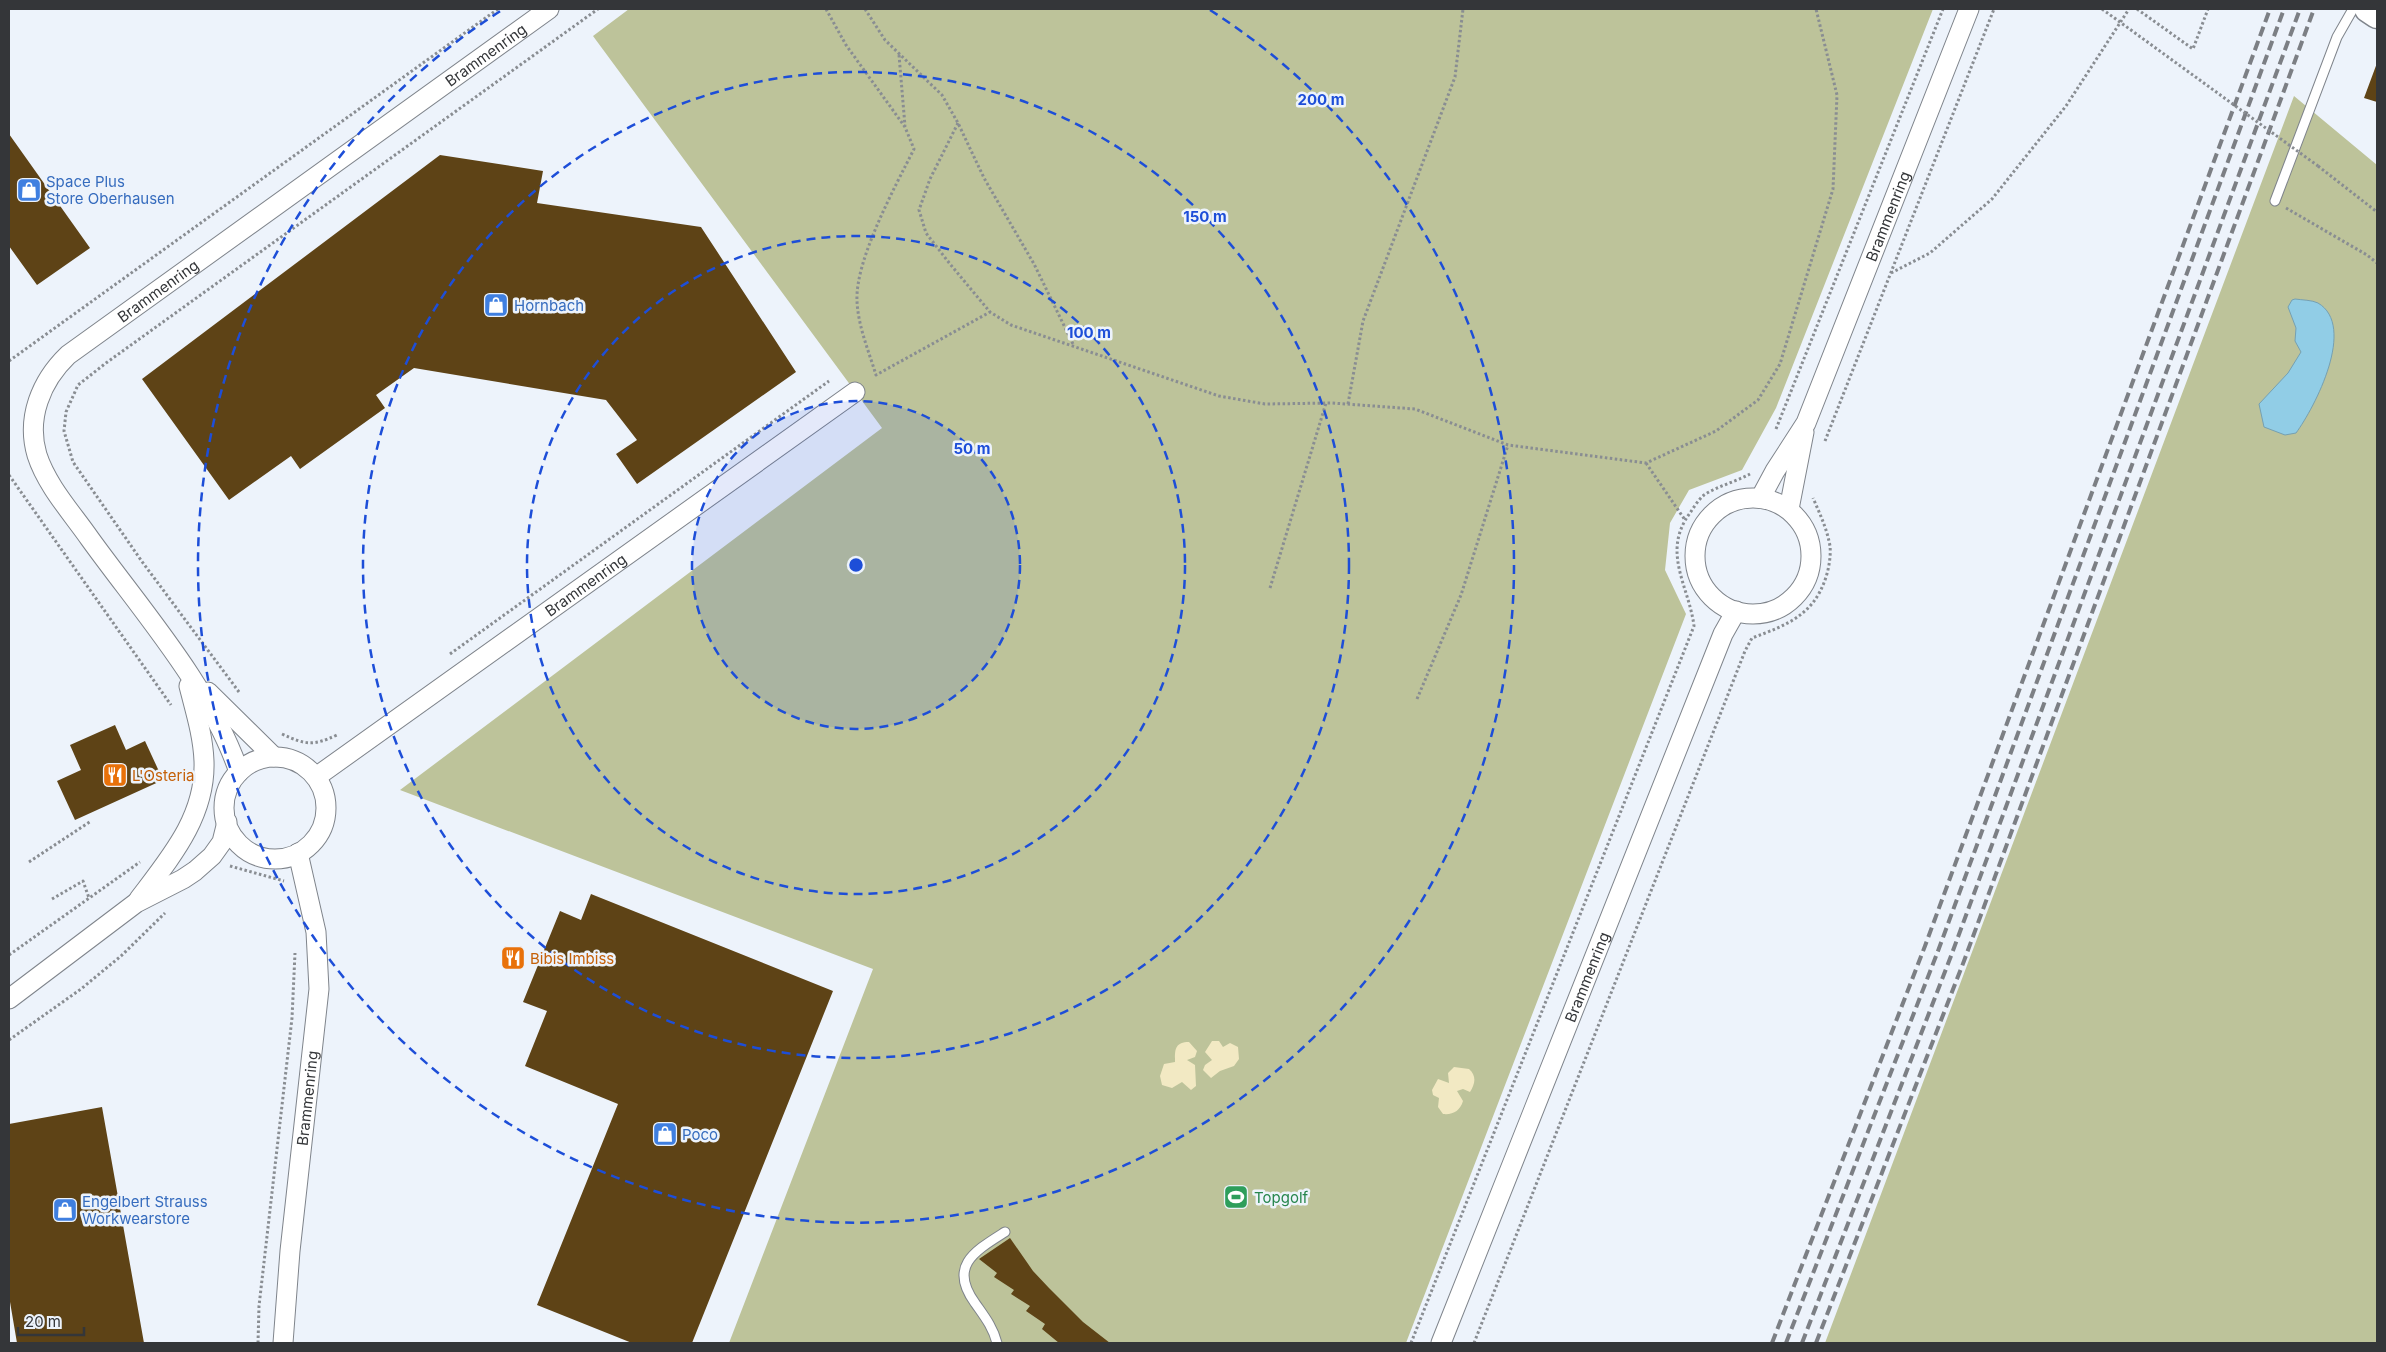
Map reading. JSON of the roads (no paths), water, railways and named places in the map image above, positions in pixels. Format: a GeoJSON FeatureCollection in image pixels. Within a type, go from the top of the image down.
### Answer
{"type":"FeatureCollection","features":[{"type":"Feature","properties":{"kind":"main road"},"geometry":{"type":"LineString","coordinates":[[2368,9],[2377,15]]}},
{"type":"Feature","properties":{"kind":"street","name":"Brammenring"},"geometry":{"type":"LineString","coordinates":[[239,772],[230,747],[211,710],[185,670],[65,504],[42,467],[35,441],[35,414],[43,388],[50,374],[75,350],[548,9]]}},
{"type":"Feature","properties":{"kind":"street","name":"Brammenring"},"geometry":{"type":"LineString","coordinates":[[1788,509],[1806,423],[1969,9]]}},
{"type":"Feature","properties":{"kind":"street","name":"Brammenring"},"geometry":{"type":"LineString","coordinates":[[316,777],[855,392]]}},
{"type":"Feature","properties":{"kind":"street","name":"Brammenring"},"geometry":{"type":"LineString","coordinates":[[1761,497],[1775,471],[1806,423]]}},
{"type":"Feature","properties":{"kind":"street"},"geometry":{"type":"LineString","coordinates":[[1752,496],[1780,503],[1788,509],[1798,517],[1804,526],[1811,548],[1810,569],[1802,587],[1789,602],[1775,610],[1758,614],[1736,612],[1716,601],[1703,585],[1694,553],[1703,526],[1716,510],[1734,500],[1752,496]]}},
{"type":"Feature","properties":{"kind":"street","name":"Brammenring"},"geometry":{"type":"LineString","coordinates":[[1441,1343],[1719,644],[1736,612]]}},
{"type":"Feature","properties":{"kind":"street","name":"Brammenring"},"geometry":{"type":"LineString","coordinates":[[185,670],[274,757]]}},
{"type":"Feature","properties":{"kind":"street","name":"Brammenring"},"geometry":{"type":"LineString","coordinates":[[136,903],[181,841],[190,825],[201,794],[204,768],[202,743],[185,670]]}},
{"type":"Feature","properties":{"kind":"street","name":"Brammenring"},"geometry":{"type":"LineString","coordinates":[[9,999],[136,903],[183,879],[212,856],[222,842],[227,822],[226,797],[229,787],[245,766],[263,758],[274,757],[298,762],[310,770],[316,777],[326,799],[326,817],[314,841],[298,853],[279,858],[256,855],[237,842],[227,822]]}},
{"type":"Feature","properties":{"kind":"street","name":"Brammenring"},"geometry":{"type":"LineString","coordinates":[[283,1343],[290,1252],[319,989],[316,932],[298,853]]}},
{"type":"Feature","properties":{"kind":"lane"},"geometry":{"type":"LineString","coordinates":[[2275,201],[2337,37],[2354,9]]}},
{"type":"Feature","properties":{"kind":"lane"},"geometry":{"type":"LineString","coordinates":[[997,1343],[986,1317],[974,1302],[963,1282],[964,1268],[973,1254],[1005,1232]]}},
{"type":"Feature","properties":{"kind":"water"},"geometry":{"type":"Polygon","coordinates":[[[2292,300],[2318,303],[2329,314],[2334,329],[2333,347],[2329,367],[2313,405],[2296,433],[2285,435],[2264,427],[2259,404],[2288,373],[2301,352],[2295,341],[2296,328],[2288,307],[2292,300]]]}},
{"type":"Feature","properties":{"kind":"railway"},"geometry":{"type":"LineString","coordinates":[[1772,1343],[1925,946],[2270,9]]}},
{"type":"Feature","properties":{"kind":"railway"},"geometry":{"type":"LineString","coordinates":[[1786,1343],[1938,951],[2284,9]]}},
{"type":"Feature","properties":{"kind":"railway"},"geometry":{"type":"LineString","coordinates":[[1802,1343],[1951,956],[2300,9]]}},
{"type":"Feature","properties":{"kind":"railway"},"geometry":{"type":"LineString","coordinates":[[1816,1343],[1964,961],[2314,9]]}},
{"type":"Feature","properties":{"kind":"place","name":"Space Plus Store Oberhausen"},"geometry":{"type":"Point","coordinates":[29,190]}},
{"type":"Feature","properties":{"kind":"place","name":"Hornbach"},"geometry":{"type":"Point","coordinates":[496,305]}},
{"type":"Feature","properties":{"kind":"place","name":"L'Osteria"},"geometry":{"type":"Point","coordinates":[115,775]}},
{"type":"Feature","properties":{"kind":"place","name":"Bibis Imbiss"},"geometry":{"type":"Point","coordinates":[513,958]}},
{"type":"Feature","properties":{"kind":"place","name":"Poco"},"geometry":{"type":"Point","coordinates":[665,1134]}},
{"type":"Feature","properties":{"kind":"place","name":"Topgolf"},"geometry":{"type":"Point","coordinates":[1236,1197]}},
{"type":"Feature","properties":{"kind":"place","name":"Engelbert Strauss Workwearstore"},"geometry":{"type":"Point","coordinates":[65,1210]}}]}
